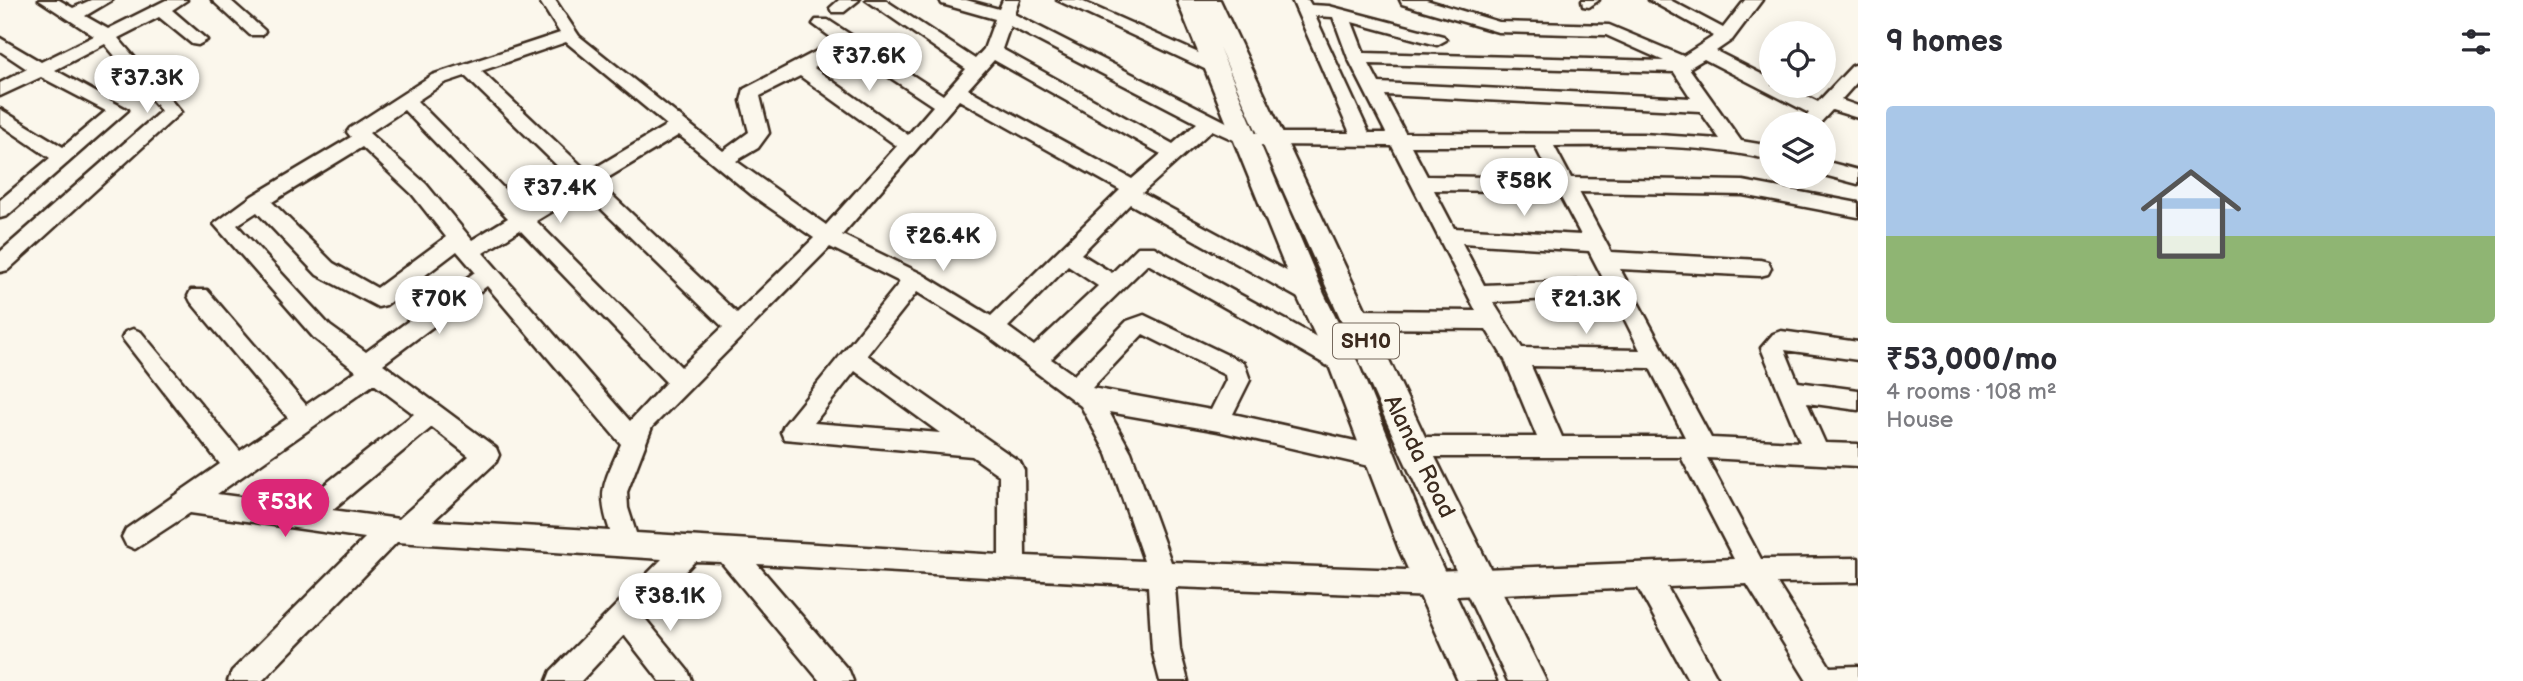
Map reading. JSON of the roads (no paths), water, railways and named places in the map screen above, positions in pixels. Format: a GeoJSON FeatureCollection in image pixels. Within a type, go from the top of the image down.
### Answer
{"type":"FeatureCollection","features":[{"type":"Feature","properties":{"kind":"main road","name":"Alanda Road"},"geometry":{"type":"LineString","coordinates":[[1188,0],[1215,67],[1356,319],[1414,447],[1527,681]]}},
{"type":"Feature","properties":{"kind":"main road","name":"Alanda Road"},"geometry":{"type":"LineString","coordinates":[[1209,0],[1310,294],[1343,363],[1378,457],[1477,681]]}},
{"type":"Feature","properties":{"kind":"street"},"geometry":{"type":"LineString","coordinates":[[47,0],[107,36],[135,99]]}},
{"type":"Feature","properties":{"kind":"street"},"geometry":{"type":"LineString","coordinates":[[73,15],[104,0]]}},
{"type":"Feature","properties":{"kind":"street"},"geometry":{"type":"LineString","coordinates":[[0,90],[179,0]]}},
{"type":"Feature","properties":{"kind":"street"},"geometry":{"type":"LineString","coordinates":[[220,0],[256,31]]}},
{"type":"Feature","properties":{"kind":"street"},"geometry":{"type":"LineString","coordinates":[[547,0],[570,35],[760,191],[828,237],[914,280],[993,328],[1083,394],[1119,452],[1161,572],[1166,650],[1174,681]]}},
{"type":"Feature","properties":{"kind":"street"},"geometry":{"type":"LineString","coordinates":[[874,0],[977,68]]}},
{"type":"Feature","properties":{"kind":"street"},"geometry":{"type":"LineString","coordinates":[[948,0],[1008,8],[1211,121],[1257,139],[1643,140],[1759,151]]}},
{"type":"Feature","properties":{"kind":"street"},"geometry":{"type":"LineString","coordinates":[[1065,0],[1083,4],[1215,67]]}},
{"type":"Feature","properties":{"kind":"street"},"geometry":{"type":"LineString","coordinates":[[1408,0],[1498,27],[1609,30],[1682,65],[1735,147]]}},
{"type":"Feature","properties":{"kind":"street"},"geometry":{"type":"LineString","coordinates":[[1657,0],[1726,36]]}},
{"type":"Feature","properties":{"kind":"street"},"geometry":{"type":"LineString","coordinates":[[1357,58],[1682,65],[1726,36],[1754,0]]}},
{"type":"Feature","properties":{"kind":"street"},"geometry":{"type":"LineString","coordinates":[[1303,5],[1362,139]]}},
{"type":"Feature","properties":{"kind":"street"},"geometry":{"type":"LineString","coordinates":[[1303,5],[1437,40]]}},
{"type":"Feature","properties":{"kind":"street"},"geometry":{"type":"LineString","coordinates":[[627,544],[615,508],[614,492],[642,421],[828,237],[992,51],[1008,8]]}},
{"type":"Feature","properties":{"kind":"street"},"geometry":{"type":"LineString","coordinates":[[160,9],[198,40]]}},
{"type":"Feature","properties":{"kind":"street"},"geometry":{"type":"LineString","coordinates":[[1340,14],[1357,58],[1477,294],[1515,357],[1554,447]]}},
{"type":"Feature","properties":{"kind":"street"},"geometry":{"type":"LineString","coordinates":[[822,24],[950,98],[1131,192],[1310,294]]}},
{"type":"Feature","properties":{"kind":"street"},"geometry":{"type":"LineString","coordinates":[[570,35],[438,79],[357,132],[419,189],[488,274],[633,441]]}},
{"type":"Feature","properties":{"kind":"street"},"geometry":{"type":"LineString","coordinates":[[723,160],[751,143],[759,133],[750,101],[751,93],[848,41]]}},
{"type":"Feature","properties":{"kind":"street"},"geometry":{"type":"LineString","coordinates":[[0,43],[41,69],[172,112],[0,264]]}},
{"type":"Feature","properties":{"kind":"street"},"geometry":{"type":"LineString","coordinates":[[992,51],[1175,153]]}},
{"type":"Feature","properties":{"kind":"street"},"geometry":{"type":"LineString","coordinates":[[1705,52],[1759,80]]}},
{"type":"Feature","properties":{"kind":"street"},"geometry":{"type":"LineString","coordinates":[[801,68],[909,145]]}},
{"type":"Feature","properties":{"kind":"street"},"geometry":{"type":"LineString","coordinates":[[468,69],[737,326]]}},
{"type":"Feature","properties":{"kind":"street"},"geometry":{"type":"LineString","coordinates":[[1821,112],[1858,70]]}},
{"type":"Feature","properties":{"kind":"street"},"geometry":{"type":"LineString","coordinates":[[1374,89],[1706,105]]}},
{"type":"Feature","properties":{"kind":"street"},"geometry":{"type":"LineString","coordinates":[[1793,98],[1818,112]]}},
{"type":"Feature","properties":{"kind":"street"},"geometry":{"type":"LineString","coordinates":[[0,211],[135,99]]}},
{"type":"Feature","properties":{"kind":"street"},"geometry":{"type":"LineString","coordinates":[[405,100],[524,218],[681,382]]}},
{"type":"Feature","properties":{"kind":"street"},"geometry":{"type":"LineString","coordinates":[[1836,113],[1858,112]]}},
{"type":"Feature","properties":{"kind":"street"},"geometry":{"type":"LineString","coordinates":[[0,115],[63,157]]}},
{"type":"Feature","properties":{"kind":"street"},"geometry":{"type":"LineString","coordinates":[[993,328],[1131,192],[1211,121]]}},
{"type":"Feature","properties":{"kind":"street"},"geometry":{"type":"LineString","coordinates":[[259,201],[325,269],[379,299],[464,245],[524,218],[680,126]]}},
{"type":"Feature","properties":{"kind":"street"},"geometry":{"type":"LineString","coordinates":[[242,681],[397,531],[487,455],[322,332],[224,224],[363,138]]}},
{"type":"Feature","properties":{"kind":"street"},"geometry":{"type":"LineString","coordinates":[[1541,140],[1657,359],[1754,571],[1823,681],[1858,680]]}},
{"type":"Feature","properties":{"kind":"street"},"geometry":{"type":"LineString","coordinates":[[1836,171],[1858,177]]}},
{"type":"Feature","properties":{"kind":"street"},"geometry":{"type":"LineString","coordinates":[[1421,183],[1743,188],[1858,210]]}},
{"type":"Feature","properties":{"kind":"street"},"geometry":{"type":"LineString","coordinates":[[1449,235],[1760,268]]}},
{"type":"Feature","properties":{"kind":"street"},"geometry":{"type":"LineString","coordinates":[[1035,360],[1146,253],[1343,363]]}},
{"type":"Feature","properties":{"kind":"street"},"geometry":{"type":"LineString","coordinates":[[1067,256],[1114,285]]}},
{"type":"Feature","properties":{"kind":"street"},"geometry":{"type":"LineString","coordinates":[[135,537],[304,420],[488,274]]}},
{"type":"Feature","properties":{"kind":"street"},"geometry":{"type":"LineString","coordinates":[[914,280],[793,432],[978,446]]}},
{"type":"Feature","properties":{"kind":"street"},"geometry":{"type":"LineString","coordinates":[[1477,294],[1618,288]]}},
{"type":"Feature","properties":{"kind":"street"},"geometry":{"type":"LineString","coordinates":[[199,296],[304,420]]}},
{"type":"Feature","properties":{"kind":"street"},"geometry":{"type":"LineString","coordinates":[[1356,319],[1492,320]]}},
{"type":"Feature","properties":{"kind":"street"},"geometry":{"type":"LineString","coordinates":[[1083,394],[1135,327],[1150,325],[1237,370],[1238,380],[1218,422]]}},
{"type":"Feature","properties":{"kind":"street"},"geometry":{"type":"LineString","coordinates":[[133,338],[237,466]]}},
{"type":"Feature","properties":{"kind":"street"},"geometry":{"type":"LineString","coordinates":[[1817,453],[1772,348],[1781,340],[1858,351]]}},
{"type":"Feature","properties":{"kind":"street"},"geometry":{"type":"LineString","coordinates":[[1515,357],[1657,359]]}},
{"type":"Feature","properties":{"kind":"street"},"geometry":{"type":"LineString","coordinates":[[854,358],[1011,470],[1012,568]]}},
{"type":"Feature","properties":{"kind":"street"},"geometry":{"type":"LineString","coordinates":[[1791,391],[1858,400]]}},
{"type":"Feature","properties":{"kind":"street"},"geometry":{"type":"LineString","coordinates":[[1083,394],[1378,457]]}},
{"type":"Feature","properties":{"kind":"street"},"geometry":{"type":"LineString","coordinates":[[303,517],[431,414]]}},
{"type":"Feature","properties":{"kind":"street"},"geometry":{"type":"LineString","coordinates":[[1414,447],[1696,448],[1858,455]]}},
{"type":"Feature","properties":{"kind":"street"},"geometry":{"type":"LineString","coordinates":[[187,501],[397,531],[1012,568],[1434,584],[1754,571],[1858,570]]}},
{"type":"Feature","properties":{"kind":"street"},"geometry":{"type":"LineString","coordinates":[[562,681],[690,548]]}},
{"type":"Feature","properties":{"kind":"street"},"geometry":{"type":"LineString","coordinates":[[727,551],[839,681]]}},
{"type":"Feature","properties":{"kind":"street"},"geometry":{"type":"LineString","coordinates":[[1646,576],[1705,681]]}},
{"type":"Feature","properties":{"kind":"street"},"geometry":{"type":"LineString","coordinates":[[625,615],[678,681]]}}]}
